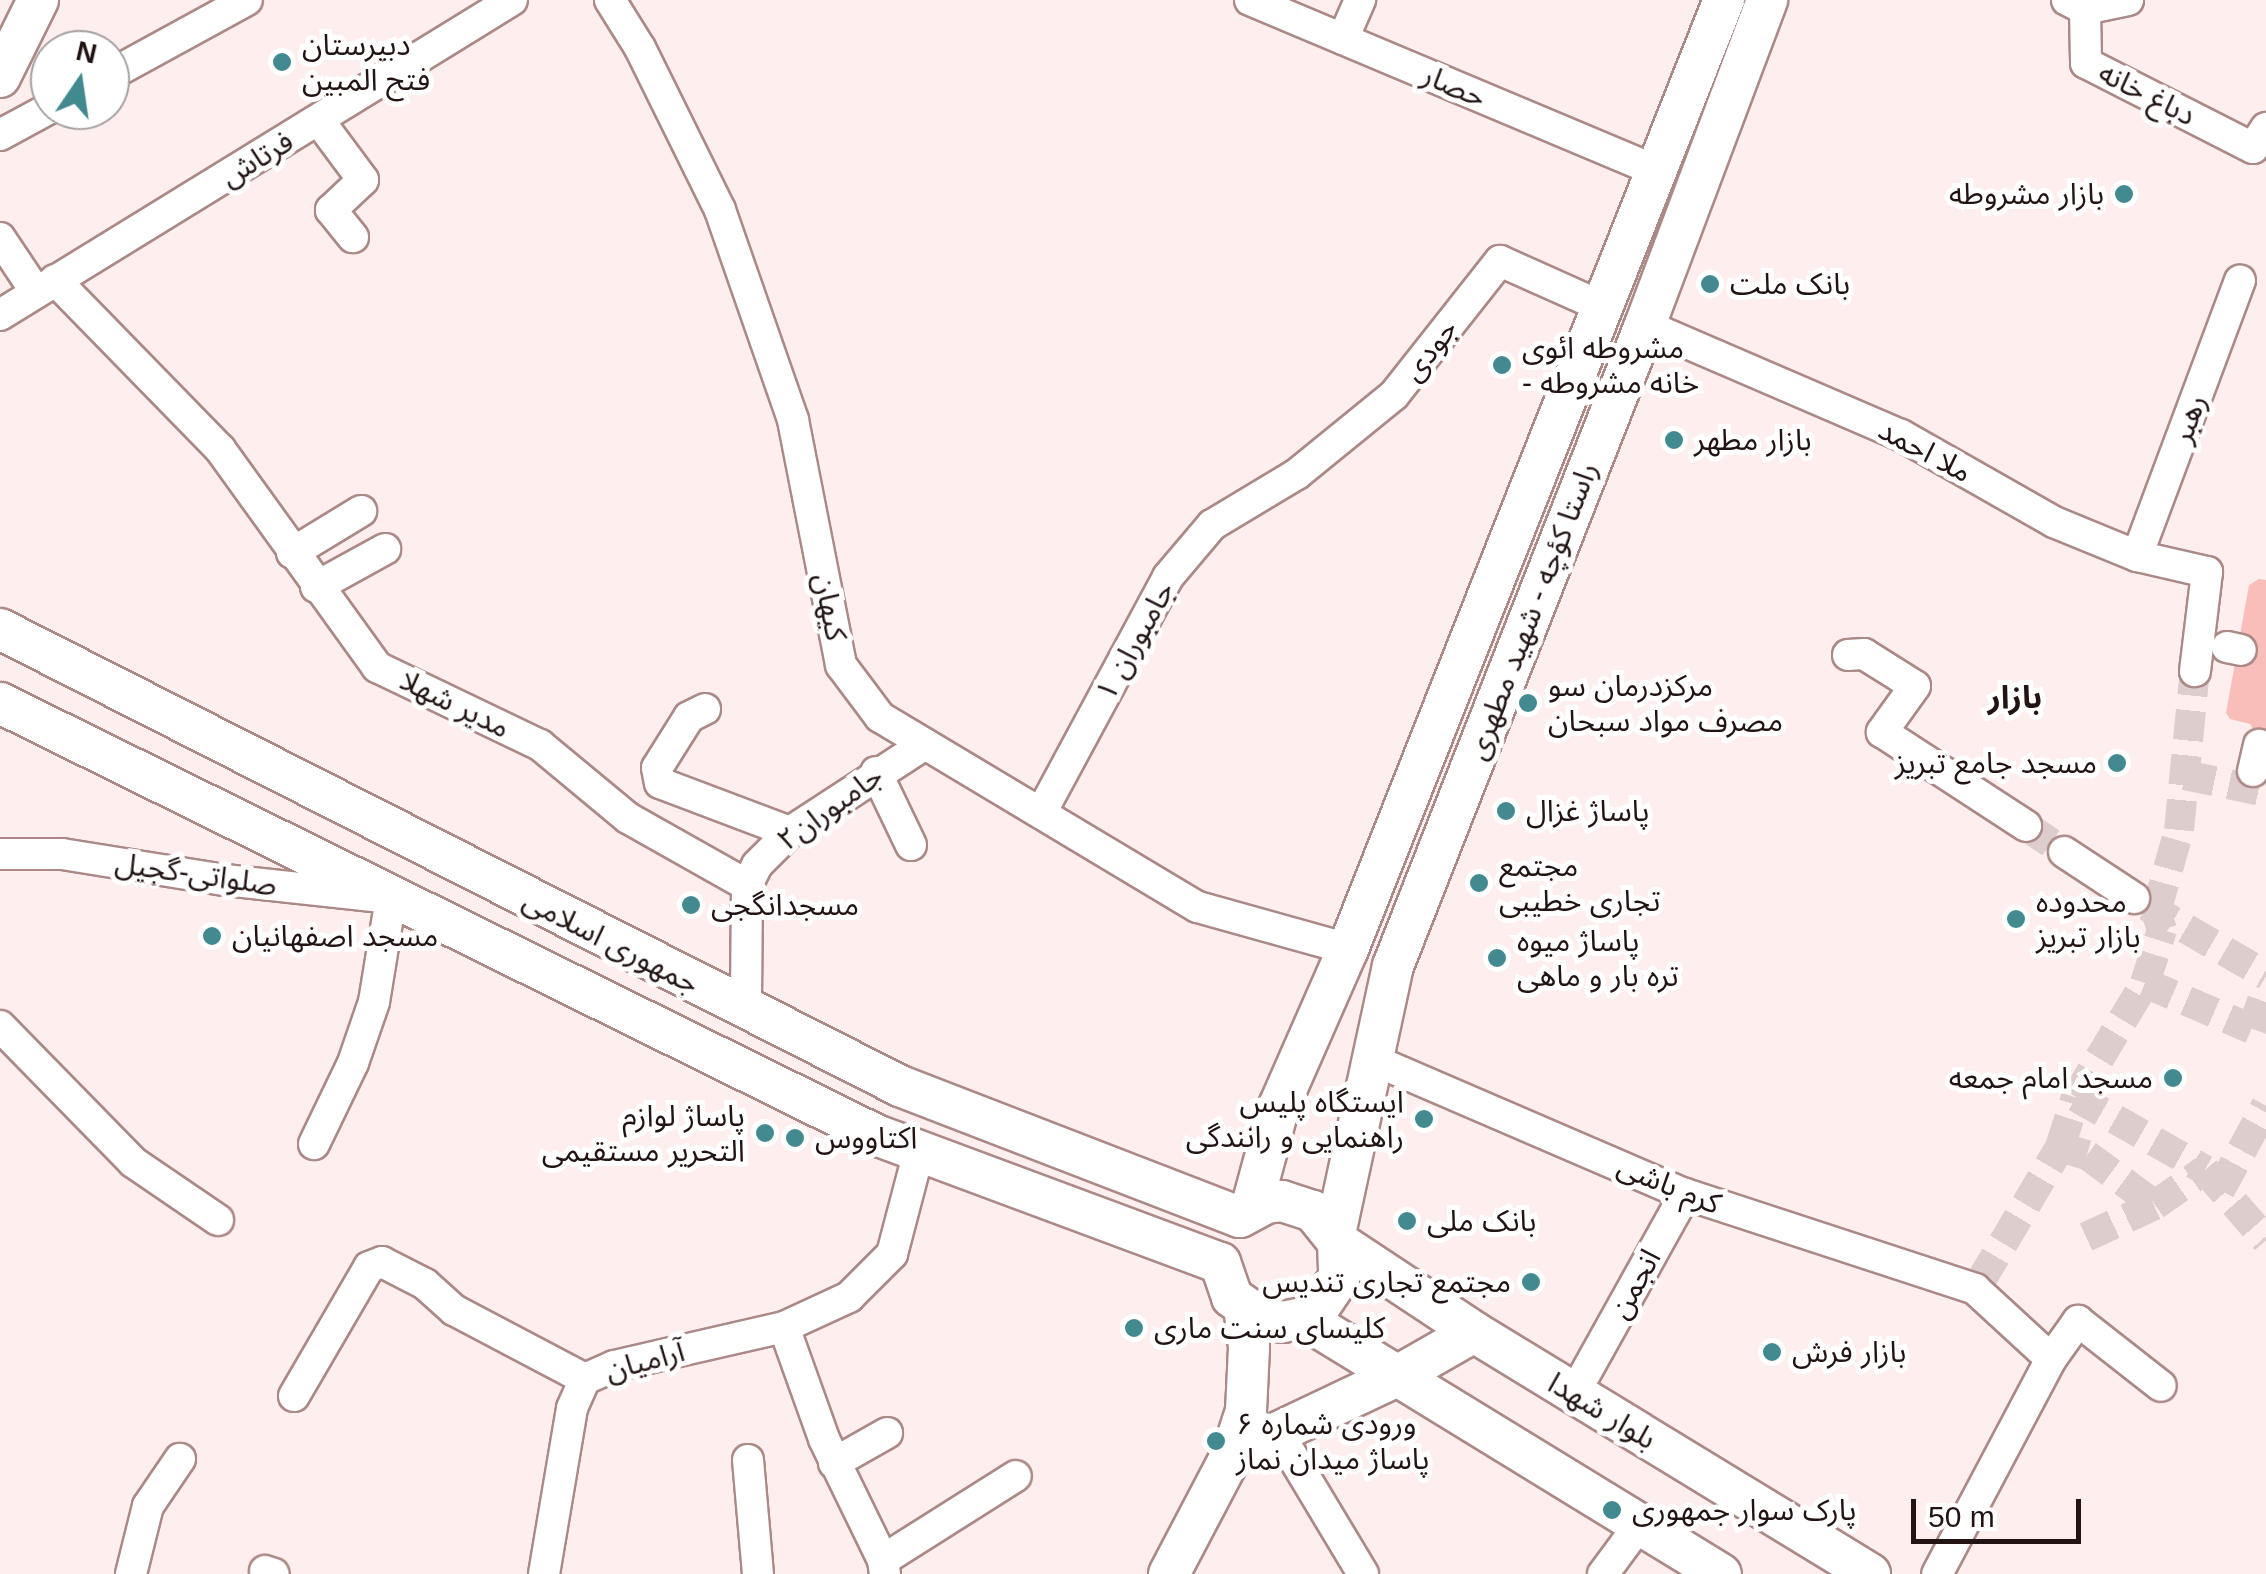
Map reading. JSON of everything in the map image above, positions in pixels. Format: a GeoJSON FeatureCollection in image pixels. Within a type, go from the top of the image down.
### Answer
{"type":"FeatureCollection","features":[{"type":"Feature","properties":{"kind":"main road"},"geometry":{"type":"LineString","coordinates":[[0,77],[38,0]]}},
{"type":"Feature","properties":{"kind":"main road","name":"راستا کؤچه - شهید مطهری"},"geometry":{"type":"LineString","coordinates":[[1245,1213],[1279,1106],[1348,949],[1724,0]]}},
{"type":"Feature","properties":{"kind":"main road","name":"راستا کؤچه - شهید مطهری"},"geometry":{"type":"LineString","coordinates":[[1303,1318],[1319,1308],[1339,1278],[1336,1238],[1392,966],[1645,325],[1767,0]]}},
{"type":"Feature","properties":{"kind":"main road"},"geometry":{"type":"LineString","coordinates":[[1603,306],[1645,325]]}},
{"type":"Feature","properties":{"kind":"main road","name":"جمهوری اسلامی"},"geometry":{"type":"LineString","coordinates":[[0,630],[746,1012],[900,1086],[1245,1213]]}},
{"type":"Feature","properties":{"kind":"main road","name":"جمهوری اسلامی"},"geometry":{"type":"LineString","coordinates":[[0,703],[727,1064],[919,1151],[1220,1263],[1232,1297],[1244,1309]]}},
{"type":"Feature","properties":{"kind":"main road"},"geometry":{"type":"LineString","coordinates":[[1330,990],[1335,1003],[1353,1017],[1381,1016]]}},
{"type":"Feature","properties":{"kind":"main road"},"geometry":{"type":"LineString","coordinates":[[727,1064],[746,1012]]}},
{"type":"Feature","properties":{"kind":"main road","name":"بلوار شهدا"},"geometry":{"type":"LineString","coordinates":[[1245,1213],[1266,1203],[1298,1204],[1313,1211],[1336,1238],[1474,1332],[1870,1574]]}},
{"type":"Feature","properties":{"kind":"main road"},"geometry":{"type":"LineString","coordinates":[[1169,1574],[1232,1454],[1248,1394],[1244,1309],[1273,1320],[1303,1318],[1721,1574]]}},
{"type":"Feature","properties":{"kind":"main road"},"geometry":{"type":"LineString","coordinates":[[1232,1454],[1399,1375],[1474,1332]]}},
{"type":"Feature","properties":{"kind":"street"},"geometry":{"type":"LineString","coordinates":[[130,64],[247,0]]}},
{"type":"Feature","properties":{"kind":"street","name":"فرتاش"},"geometry":{"type":"LineString","coordinates":[[0,315],[320,122],[512,0]]}},
{"type":"Feature","properties":{"kind":"street","name":"کیهان"},"geometry":{"type":"LineString","coordinates":[[610,0],[640,48],[720,210],[794,420],[841,666],[880,717],[1198,907],[1348,949]]}},
{"type":"Feature","properties":{"kind":"street","name":"حصار"},"geometry":{"type":"LineString","coordinates":[[1250,0],[1657,171]]}},
{"type":"Feature","properties":{"kind":"street"},"geometry":{"type":"LineString","coordinates":[[1343,39],[1360,0]]}},
{"type":"Feature","properties":{"kind":"street"},"geometry":{"type":"LineString","coordinates":[[2076,4],[2128,0]]}},
{"type":"Feature","properties":{"kind":"street","name":"دباغ خانه"},"geometry":{"type":"LineString","coordinates":[[2076,4],[2086,64],[2253,148],[2266,128]]}},
{"type":"Feature","properties":{"kind":"street"},"geometry":{"type":"LineString","coordinates":[[0,136],[30,119]]}},
{"type":"Feature","properties":{"kind":"street"},"geometry":{"type":"LineString","coordinates":[[320,122],[363,180],[331,210],[353,237]]}},
{"type":"Feature","properties":{"kind":"street","name":"مدیر شهلا"},"geometry":{"type":"LineString","coordinates":[[0,238],[45,286],[220,449],[292,554],[377,666],[540,745],[628,818],[747,885]]}},
{"type":"Feature","properties":{"kind":"street","name":"جودی"},"geometry":{"type":"LineString","coordinates":[[1261,498],[1394,396],[1500,261],[1603,306]]}},
{"type":"Feature","properties":{"kind":"street","name":"رهبر"},"geometry":{"type":"LineString","coordinates":[[2138,556],[2240,281]]}},
{"type":"Feature","properties":{"kind":"street","name":"ملا احمد"},"geometry":{"type":"LineString","coordinates":[[1645,325],[1902,435],[2054,522],[2138,556],[2206,572],[2218,645],[2194,671]]}},
{"type":"Feature","properties":{"kind":"street","name":"جامبوران ۱"},"geometry":{"type":"LineString","coordinates":[[1041,813],[1168,577],[1212,525],[1261,498]]}},
{"type":"Feature","properties":{"kind":"street"},"geometry":{"type":"LineString","coordinates":[[292,554],[361,511]]}},
{"type":"Feature","properties":{"kind":"street"},"geometry":{"type":"LineString","coordinates":[[316,587],[386,549]]}},
{"type":"Feature","properties":{"kind":"street"},"geometry":{"type":"LineString","coordinates":[[1848,655],[1864,654],[1914,686],[1882,732],[2026,826]]}},
{"type":"Feature","properties":{"kind":"street"},"geometry":{"type":"LineString","coordinates":[[705,709],[690,716],[657,768],[660,783],[790,832]]}},
{"type":"Feature","properties":{"kind":"street","name":"جامبوران۲"},"geometry":{"type":"LineString","coordinates":[[747,885],[757,864],[790,832],[876,772],[925,744]]}},
{"type":"Feature","properties":{"kind":"street"},"geometry":{"type":"LineString","coordinates":[[876,772],[911,845]]}},
{"type":"Feature","properties":{"kind":"street"},"geometry":{"type":"LineString","coordinates":[[2064,852],[2134,898]]}},
{"type":"Feature","properties":{"kind":"street","name":"صلواتی-گجیل"},"geometry":{"type":"LineString","coordinates":[[0,854],[62,854],[225,880],[391,898]]}},
{"type":"Feature","properties":{"kind":"street"},"geometry":{"type":"LineString","coordinates":[[746,1012],[747,885]]}},
{"type":"Feature","properties":{"kind":"street"},"geometry":{"type":"LineString","coordinates":[[314,1144],[353,1063],[374,1002],[391,898]]}},
{"type":"Feature","properties":{"kind":"street"},"geometry":{"type":"LineString","coordinates":[[0,1026],[134,1162],[218,1220]]}},
{"type":"Feature","properties":{"kind":"street","name":"کرم باشی"},"geometry":{"type":"LineString","coordinates":[[1371,1059],[1685,1194],[1977,1286],[2051,1359]]}},
{"type":"Feature","properties":{"kind":"street","name":"آرامیان"},"geometry":{"type":"LineString","coordinates":[[544,1574],[572,1408],[585,1379],[614,1366],[784,1327],[849,1297],[883,1266],[898,1240],[919,1151]]}},
{"type":"Feature","properties":{"kind":"street","name":"انجمن"},"geometry":{"type":"LineString","coordinates":[[1585,1374],[1685,1194]]}},
{"type":"Feature","properties":{"kind":"street"},"geometry":{"type":"LineString","coordinates":[[294,1396],[370,1267],[382,1262],[425,1284],[454,1310],[585,1379]]}},
{"type":"Feature","properties":{"kind":"street"},"geometry":{"type":"LineString","coordinates":[[1937,1574],[2051,1359],[2078,1321],[2161,1386]]}},
{"type":"Feature","properties":{"kind":"street"},"geometry":{"type":"LineString","coordinates":[[784,1327],[834,1463],[884,1567],[1016,1476]]}},
{"type":"Feature","properties":{"kind":"street"},"geometry":{"type":"LineString","coordinates":[[834,1463],[886,1433]]}},
{"type":"Feature","properties":{"kind":"street"},"geometry":{"type":"LineString","coordinates":[[1279,1434],[1363,1574]]}},
{"type":"Feature","properties":{"kind":"street"},"geometry":{"type":"LineString","coordinates":[[130,1574],[148,1506],[180,1460]]}},
{"type":"Feature","properties":{"kind":"street"},"geometry":{"type":"LineString","coordinates":[[748,1460],[758,1574]]}},
{"type":"Feature","properties":{"kind":"street"},"geometry":{"type":"LineString","coordinates":[[1603,1574],[1640,1524]]}},
{"type":"Feature","properties":{"kind":"shaded area"},"geometry":{"type":"Polygon","coordinates":[[[2266,580],[2266,735],[2255,732],[2250,724],[2230,719],[2226,713],[2249,585],[2266,580]]]}},
{"type":"Feature","properties":{"kind":"tunnel"},"geometry":{"type":"LineString","coordinates":[[1980,1282],[2060,1147],[2076,1097],[2145,983],[2162,930],[2156,912],[2179,830],[2195,671]]}},
{"type":"Feature","properties":{"kind":"tunnel"},"geometry":{"type":"LineString","coordinates":[[2185,775],[2266,792]]}},
{"type":"Feature","properties":{"kind":"tunnel"},"geometry":{"type":"LineString","coordinates":[[2026,826],[2064,852]]}},
{"type":"Feature","properties":{"kind":"tunnel"},"geometry":{"type":"LineString","coordinates":[[2147,906],[2266,975]]}},
{"type":"Feature","properties":{"kind":"tunnel"},"geometry":{"type":"LineString","coordinates":[[2145,983],[2252,1029],[2266,990]]}},
{"type":"Feature","properties":{"kind":"tunnel"},"geometry":{"type":"LineString","coordinates":[[2076,1097],[2205,1170],[2266,1240]]}},
{"type":"Feature","properties":{"kind":"tunnel"},"geometry":{"type":"LineString","coordinates":[[2220,1190],[2266,1106]]}},
{"type":"Feature","properties":{"kind":"tunnel"},"geometry":{"type":"LineString","coordinates":[[2060,1147],[2087,1155],[2155,1205],[2205,1170]]}},
{"type":"Feature","properties":{"kind":"tunnel"},"geometry":{"type":"LineString","coordinates":[[2086,1237],[2155,1205]]}},
{"type":"Feature","properties":{"kind":"place","name":"دبیرستان فتح المبین"},"geometry":{"type":"Point","coordinates":[282,62]}},
{"type":"Feature","properties":{"kind":"place","name":"بازار مشروطه"},"geometry":{"type":"Point","coordinates":[2124,194]}},
{"type":"Feature","properties":{"kind":"place","name":"بانک ملت"},"geometry":{"type":"Point","coordinates":[1710,284]}},
{"type":"Feature","properties":{"kind":"place","name":"مشروطه ائوی - خانه مشروطه"},"geometry":{"type":"Point","coordinates":[1502,365]}},
{"type":"Feature","properties":{"kind":"place","name":"بازار مطهر"},"geometry":{"type":"Point","coordinates":[1674,440]}},
{"type":"Feature","properties":{"kind":"place","name":"مرکزدرمان سو مصرف مواد سبحان"},"geometry":{"type":"Point","coordinates":[1528,703]}},
{"type":"Feature","properties":{"kind":"place","name":"مسجد جامع تبریز"},"geometry":{"type":"Point","coordinates":[2117,763]}},
{"type":"Feature","properties":{"kind":"place","name":"پاساژ غزال"},"geometry":{"type":"Point","coordinates":[1506,811]}},
{"type":"Feature","properties":{"kind":"place","name":"مجتمع تجاری خطیبی"},"geometry":{"type":"Point","coordinates":[1479,883]}},
{"type":"Feature","properties":{"kind":"place","name":"مسجدانگجی"},"geometry":{"type":"Point","coordinates":[691,905]}},
{"type":"Feature","properties":{"kind":"place","name":"محدوده بازار تبریز"},"geometry":{"type":"Point","coordinates":[2016,919]}},
{"type":"Feature","properties":{"kind":"place","name":"مسجد اصفهانیان"},"geometry":{"type":"Point","coordinates":[212,936]}},
{"type":"Feature","properties":{"kind":"place","name":"پاساژ میوه تره بار و ماهی"},"geometry":{"type":"Point","coordinates":[1497,958]}},
{"type":"Feature","properties":{"kind":"place","name":"مسجد امام جمعه"},"geometry":{"type":"Point","coordinates":[2173,1078]}},
{"type":"Feature","properties":{"kind":"place","name":"ایستگاه پلیس راهنمایی و رانندگی"},"geometry":{"type":"Point","coordinates":[1424,1119]}},
{"type":"Feature","properties":{"kind":"place","name":"پاساژ لوازم التحریر مستقیمی"},"geometry":{"type":"Point","coordinates":[765,1133]}},
{"type":"Feature","properties":{"kind":"place","name":"اکتاووس"},"geometry":{"type":"Point","coordinates":[795,1138]}},
{"type":"Feature","properties":{"kind":"place","name":"بانک ملی"},"geometry":{"type":"Point","coordinates":[1407,1221]}},
{"type":"Feature","properties":{"kind":"place","name":"مجتمع تجاری تندیس"},"geometry":{"type":"Point","coordinates":[1531,1282]}},
{"type":"Feature","properties":{"kind":"place","name":"کلیسای سنت ماری"},"geometry":{"type":"Point","coordinates":[1134,1328]}},
{"type":"Feature","properties":{"kind":"place","name":"بازار فرش"},"geometry":{"type":"Point","coordinates":[1772,1352]}},
{"type":"Feature","properties":{"kind":"place","name":"ورودی شماره ۶ پاساژ میدان نماز"},"geometry":{"type":"Point","coordinates":[1216,1441]}},
{"type":"Feature","properties":{"kind":"place","name":"پارک سوار جمهوری"},"geometry":{"type":"Point","coordinates":[1612,1510]}},
{"type":"Feature","properties":{"kind":"district","name":"بازار"},"geometry":{"type":"Point","coordinates":[2015,697]}}]}
